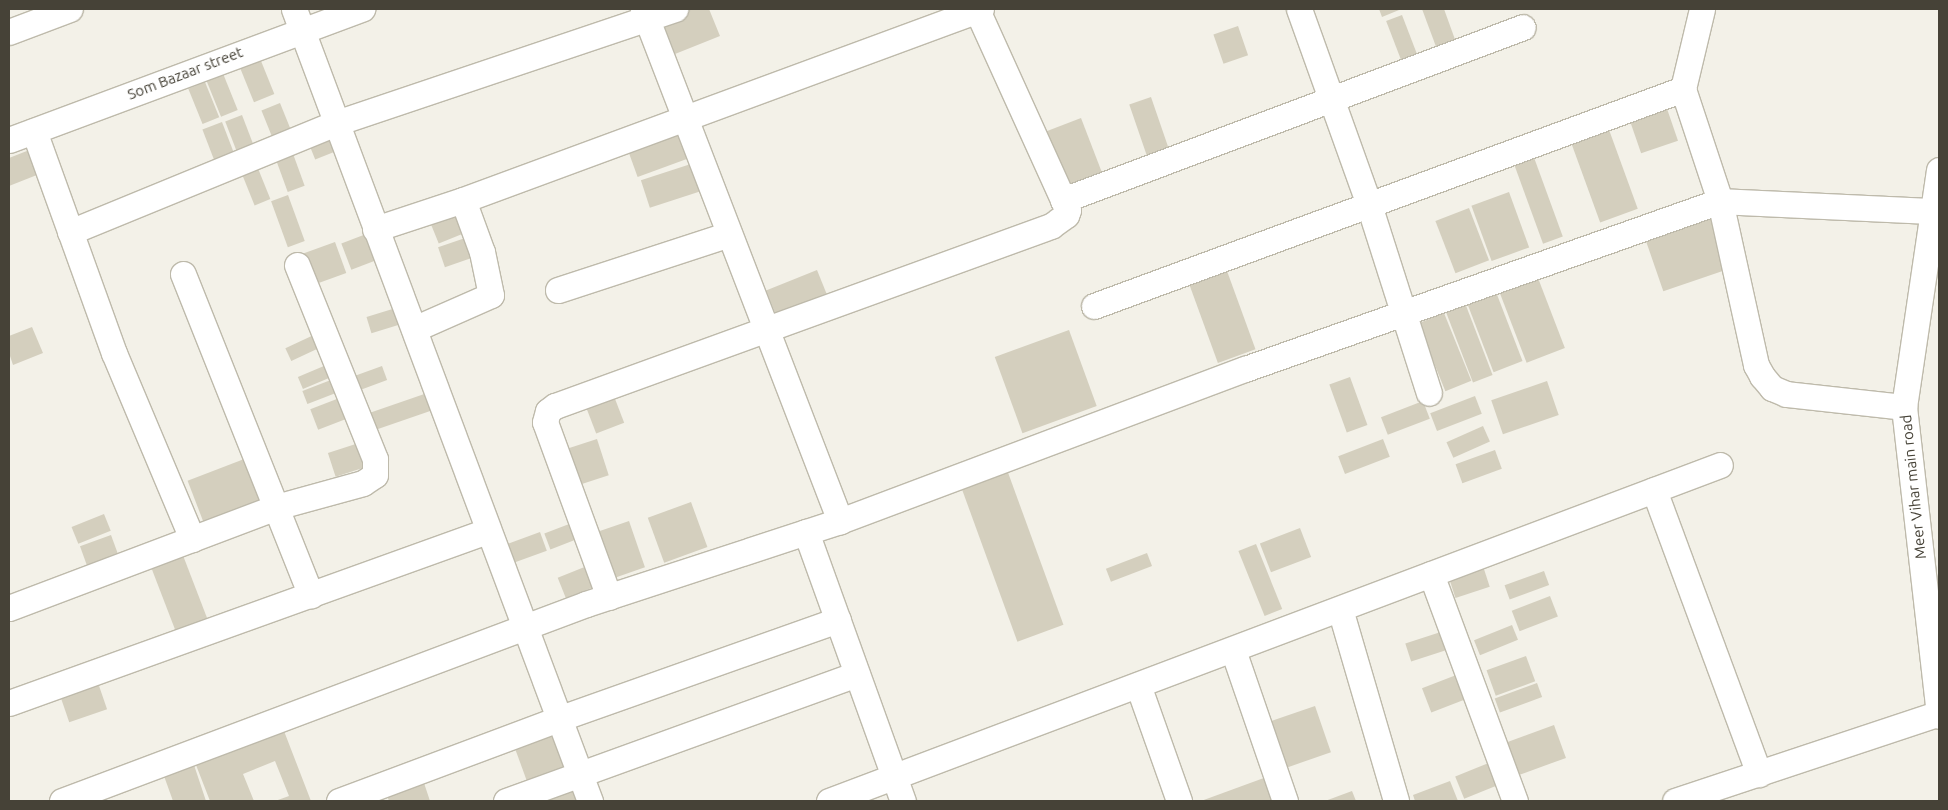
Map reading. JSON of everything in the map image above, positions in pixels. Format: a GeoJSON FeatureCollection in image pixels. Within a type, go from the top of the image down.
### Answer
{"type":"FeatureCollection","features":[{"type":"Feature","properties":{"kind":"street"},"geometry":{"type":"LineString","coordinates":[[9,32],[70,9]]}},
{"type":"Feature","properties":{"kind":"street","name":"Som Bazaar street"},"geometry":{"type":"LineString","coordinates":[[9,140],[298,19],[362,9]]}},
{"type":"Feature","properties":{"kind":"street"},"geometry":{"type":"LineString","coordinates":[[70,232],[336,123],[645,14],[675,9]]}},
{"type":"Feature","properties":{"kind":"street"},"geometry":{"type":"LineString","coordinates":[[375,230],[462,200],[979,9],[1068,210],[1066,215],[1050,226],[767,330],[647,370],[548,411],[545,422],[609,597]]}},
{"type":"Feature","properties":{"kind":"street"},"geometry":{"type":"LineString","coordinates":[[1299,9],[1368,205],[1429,394]]}},
{"type":"Feature","properties":{"kind":"street"},"geometry":{"type":"LineString","coordinates":[[1702,9],[1683,89],[1720,201],[1756,365],[1772,388],[1786,394],[1904,406]]}},
{"type":"Feature","properties":{"kind":"street"},"geometry":{"type":"LineString","coordinates":[[645,14],[840,521]]}},
{"type":"Feature","properties":{"kind":"street"},"geometry":{"type":"LineString","coordinates":[[298,19],[523,628],[590,801]]}},
{"type":"Feature","properties":{"kind":"street"},"geometry":{"type":"LineString","coordinates":[[1063,200],[1523,27]]}},
{"type":"Feature","properties":{"kind":"street"},"geometry":{"type":"LineString","coordinates":[[1094,306],[1683,89]]}},
{"type":"Feature","properties":{"kind":"street"},"geometry":{"type":"LineString","coordinates":[[34,130],[114,353],[192,539]]}},
{"type":"Feature","properties":{"kind":"street"},"geometry":{"type":"LineString","coordinates":[[62,801],[523,628],[609,597],[840,521],[1402,313],[1720,201],[1937,192]]}},
{"type":"Feature","properties":{"kind":"street","name":"Meer Vihar main road"},"geometry":{"type":"LineString","coordinates":[[1937,192],[1904,406],[1935,648],[1939,715]]}},
{"type":"Feature","properties":{"kind":"street"},"geometry":{"type":"LineString","coordinates":[[414,329],[491,295],[482,252],[462,200]]}},
{"type":"Feature","properties":{"kind":"street"},"geometry":{"type":"LineString","coordinates":[[558,290],[729,234]]}},
{"type":"Feature","properties":{"kind":"street"},"geometry":{"type":"LineString","coordinates":[[9,608],[276,507],[372,479],[376,469],[375,459],[297,265]]}},
{"type":"Feature","properties":{"kind":"street"},"geometry":{"type":"LineString","coordinates":[[183,274],[310,595]]}},
{"type":"Feature","properties":{"kind":"street"},"geometry":{"type":"LineString","coordinates":[[829,801],[1720,465]]}},
{"type":"Feature","properties":{"kind":"street"},"geometry":{"type":"LineString","coordinates":[[1654,490],[1759,774]]}},
{"type":"Feature","properties":{"kind":"street"},"geometry":{"type":"LineString","coordinates":[[9,702],[487,531]]}},
{"type":"Feature","properties":{"kind":"street"},"geometry":{"type":"LineString","coordinates":[[806,532],[903,801]]}},
{"type":"Feature","properties":{"kind":"street"},"geometry":{"type":"LineString","coordinates":[[1431,574],[1515,801]]}},
{"type":"Feature","properties":{"kind":"street"},"geometry":{"type":"LineString","coordinates":[[1340,609],[1396,801]]}},
{"type":"Feature","properties":{"kind":"street"},"geometry":{"type":"LineString","coordinates":[[339,801],[558,719],[838,620]]}},
{"type":"Feature","properties":{"kind":"street"},"geometry":{"type":"LineString","coordinates":[[1233,650],[1285,801]]}},
{"type":"Feature","properties":{"kind":"street"},"geometry":{"type":"LineString","coordinates":[[506,801],[857,674]]}},
{"type":"Feature","properties":{"kind":"street"},"geometry":{"type":"LineString","coordinates":[[1138,685],[1179,801]]}},
{"type":"Feature","properties":{"kind":"street"},"geometry":{"type":"LineString","coordinates":[[1687,799],[1939,715]]}},
{"type":"Feature","properties":{"kind":"building"},"geometry":{"type":"Polygon","coordinates":[[[692,9],[709,9],[720,36],[675,54],[662,21],[692,9]]]}},
{"type":"Feature","properties":{"kind":"building"},"geometry":{"type":"Polygon","coordinates":[[[1379,9],[1398,9],[1399,10],[1382,17],[1379,9]]]}},
{"type":"Feature","properties":{"kind":"building"},"geometry":{"type":"Polygon","coordinates":[[[1422,9],[1444,9],[1457,45],[1438,52],[1422,9]]]}},
{"type":"Feature","properties":{"kind":"building"},"geometry":{"type":"Polygon","coordinates":[[[1402,15],[1420,61],[1404,67],[1386,21],[1402,15]]]}},
{"type":"Feature","properties":{"kind":"building"},"geometry":{"type":"Polygon","coordinates":[[[1238,26],[1248,55],[1224,64],[1213,34],[1238,26]]]}},
{"type":"Feature","properties":{"kind":"building"},"geometry":{"type":"Polygon","coordinates":[[[259,56],[274,94],[254,102],[239,64],[259,56]]]}},
{"type":"Feature","properties":{"kind":"building"},"geometry":{"type":"Polygon","coordinates":[[[222,71],[238,110],[221,117],[205,78],[222,71]]]}},
{"type":"Feature","properties":{"kind":"building"},"geometry":{"type":"Polygon","coordinates":[[[205,82],[219,117],[203,124],[188,89],[205,82]]]}},
{"type":"Feature","properties":{"kind":"building"},"geometry":{"type":"Polygon","coordinates":[[[1151,97],[1170,151],[1148,158],[1129,104],[1151,97]]]}},
{"type":"Feature","properties":{"kind":"building"},"geometry":{"type":"Polygon","coordinates":[[[1664,100],[1678,141],[1641,153],[1627,113],[1664,100]]]}},
{"type":"Feature","properties":{"kind":"building"},"geometry":{"type":"Polygon","coordinates":[[[280,103],[293,135],[275,143],[261,110],[280,103]]]}},
{"type":"Feature","properties":{"kind":"building"},"geometry":{"type":"Polygon","coordinates":[[[242,115],[256,152],[240,159],[225,121],[242,115]]]}},
{"type":"Feature","properties":{"kind":"building"},"geometry":{"type":"Polygon","coordinates":[[[1081,118],[1104,177],[1067,191],[1045,132],[1081,118]]]}},
{"type":"Feature","properties":{"kind":"building"},"geometry":{"type":"Polygon","coordinates":[[[222,122],[236,159],[217,167],[202,130],[222,122]]]}},
{"type":"Feature","properties":{"kind":"building"},"geometry":{"type":"Polygon","coordinates":[[[684,126],[695,156],[638,177],[627,147],[684,126]]]}},
{"type":"Feature","properties":{"kind":"building"},"geometry":{"type":"Polygon","coordinates":[[[1608,127],[1638,209],[1600,222],[1570,141],[1608,127]]]}},
{"type":"Feature","properties":{"kind":"building"},"geometry":{"type":"Polygon","coordinates":[[[332,129],[340,149],[315,160],[307,139],[332,129]]]}},
{"type":"Feature","properties":{"kind":"building"},"geometry":{"type":"Polygon","coordinates":[[[37,147],[47,171],[9,186],[9,158],[37,147]]]}},
{"type":"Feature","properties":{"kind":"building"},"geometry":{"type":"Polygon","coordinates":[[[292,151],[305,186],[288,192],[275,157],[292,151]]]}},
{"type":"Feature","properties":{"kind":"building"},"geometry":{"type":"Polygon","coordinates":[[[1532,152],[1563,237],[1543,244],[1512,159],[1532,152]]]}},
{"type":"Feature","properties":{"kind":"building"},"geometry":{"type":"Polygon","coordinates":[[[255,161],[270,199],[255,205],[239,167],[255,161]]]}},
{"type":"Feature","properties":{"kind":"building"},"geometry":{"type":"Polygon","coordinates":[[[697,162],[706,190],[650,208],[641,180],[697,162]]]}},
{"type":"Feature","properties":{"kind":"building"},"geometry":{"type":"Polygon","coordinates":[[[1509,192],[1529,247],[1492,261],[1471,206],[1509,192]]]}},
{"type":"Feature","properties":{"kind":"building"},"geometry":{"type":"Polygon","coordinates":[[[288,195],[305,241],[288,247],[271,201],[288,195]]]}},
{"type":"Feature","properties":{"kind":"building"},"geometry":{"type":"Polygon","coordinates":[[[462,205],[472,230],[439,244],[429,218],[462,205]]]}},
{"type":"Feature","properties":{"kind":"building"},"geometry":{"type":"Polygon","coordinates":[[[1469,208],[1489,260],[1455,273],[1435,221],[1469,208]]]}},
{"type":"Feature","properties":{"kind":"building"},"geometry":{"type":"Polygon","coordinates":[[[1710,215],[1729,269],[1663,291],[1645,237],[1710,215]]]}},
{"type":"Feature","properties":{"kind":"building"},"geometry":{"type":"Polygon","coordinates":[[[374,231],[384,257],[351,270],[341,244],[374,231]]]}},
{"type":"Feature","properties":{"kind":"building"},"geometry":{"type":"Polygon","coordinates":[[[474,235],[481,255],[445,267],[438,247],[474,235]]]}},
{"type":"Feature","properties":{"kind":"building"},"geometry":{"type":"Polygon","coordinates":[[[335,242],[346,273],[312,285],[301,254],[335,242]]]}},
{"type":"Feature","properties":{"kind":"building"},"geometry":{"type":"Polygon","coordinates":[[[1223,260],[1255,349],[1218,363],[1185,274],[1223,260]]]}},
{"type":"Feature","properties":{"kind":"building"},"geometry":{"type":"Polygon","coordinates":[[[817,270],[829,300],[778,320],[766,291],[817,270]]]}},
{"type":"Feature","properties":{"kind":"building"},"geometry":{"type":"Polygon","coordinates":[[[1538,278],[1565,348],[1527,363],[1500,293],[1538,278]]]}},
{"type":"Feature","properties":{"kind":"building"},"geometry":{"type":"Polygon","coordinates":[[[1496,292],[1523,361],[1494,372],[1467,303],[1496,292]]]}},
{"type":"Feature","properties":{"kind":"building"},"geometry":{"type":"Polygon","coordinates":[[[1465,303],[1493,375],[1473,382],[1445,311],[1465,303]]]}},
{"type":"Feature","properties":{"kind":"building"},"geometry":{"type":"Polygon","coordinates":[[[399,307],[404,323],[371,333],[366,317],[399,307]]]}},
{"type":"Feature","properties":{"kind":"building"},"geometry":{"type":"Polygon","coordinates":[[[1444,313],[1471,381],[1445,391],[1418,323],[1444,313]]]}},
{"type":"Feature","properties":{"kind":"building"},"geometry":{"type":"Polygon","coordinates":[[[32,327],[43,353],[13,365],[9,353],[9,336],[32,327]]]}},
{"type":"Feature","properties":{"kind":"building"},"geometry":{"type":"Polygon","coordinates":[[[1069,330],[1097,406],[1022,433],[995,357],[1069,330]]]}},
{"type":"Feature","properties":{"kind":"building"},"geometry":{"type":"Polygon","coordinates":[[[318,333],[324,346],[291,361],[285,348],[318,333]]]}},
{"type":"Feature","properties":{"kind":"building"},"geometry":{"type":"Polygon","coordinates":[[[331,363],[336,375],[303,389],[298,377],[331,363]]]}},
{"type":"Feature","properties":{"kind":"building"},"geometry":{"type":"Polygon","coordinates":[[[382,366],[387,380],[356,391],[351,377],[382,366]]]}},
{"type":"Feature","properties":{"kind":"building"},"geometry":{"type":"Polygon","coordinates":[[[1350,377],[1367,425],[1347,432],[1329,385],[1350,377]]]}},
{"type":"Feature","properties":{"kind":"building"},"geometry":{"type":"Polygon","coordinates":[[[336,378],[341,391],[307,404],[302,391],[336,378]]]}},
{"type":"Feature","properties":{"kind":"building"},"geometry":{"type":"Polygon","coordinates":[[[1547,381],[1559,415],[1503,434],[1491,400],[1547,381]]]}},
{"type":"Feature","properties":{"kind":"building"},"geometry":{"type":"Polygon","coordinates":[[[433,391],[439,408],[371,431],[365,414],[433,391]]]}},
{"type":"Feature","properties":{"kind":"building"},"geometry":{"type":"Polygon","coordinates":[[[612,391],[624,423],[596,433],[584,402],[612,391]]]}},
{"type":"Feature","properties":{"kind":"building"},"geometry":{"type":"Polygon","coordinates":[[[1475,396],[1482,414],[1437,431],[1430,413],[1475,396]]]}},
{"type":"Feature","properties":{"kind":"building"},"geometry":{"type":"Polygon","coordinates":[[[342,397],[350,418],[318,430],[310,409],[342,397]]]}},
{"type":"Feature","properties":{"kind":"building"},"geometry":{"type":"Polygon","coordinates":[[[1423,401],[1430,419],[1388,435],[1381,417],[1423,401]]]}},
{"type":"Feature","properties":{"kind":"building"},"geometry":{"type":"Polygon","coordinates":[[[1483,426],[1490,442],[1453,458],[1446,442],[1483,426]]]}},
{"type":"Feature","properties":{"kind":"building"},"geometry":{"type":"Polygon","coordinates":[[[597,439],[609,475],[573,487],[561,451],[597,439]]]}},
{"type":"Feature","properties":{"kind":"building"},"geometry":{"type":"Polygon","coordinates":[[[1383,439],[1390,457],[1345,474],[1338,456],[1383,439]]]}},
{"type":"Feature","properties":{"kind":"building"},"geometry":{"type":"Polygon","coordinates":[[[365,441],[373,465],[336,477],[328,453],[365,441]]]}},
{"type":"Feature","properties":{"kind":"building"},"geometry":{"type":"Polygon","coordinates":[[[1495,450],[1502,469],[1462,483],[1456,464],[1495,450]]]}},
{"type":"Feature","properties":{"kind":"building"},"geometry":{"type":"Polygon","coordinates":[[[252,456],[271,505],[207,530],[188,481],[252,456]]]}},
{"type":"Feature","properties":{"kind":"building"},"geometry":{"type":"Polygon","coordinates":[[[1006,467],[1063,625],[1017,642],[960,484],[1006,467]]]}},
{"type":"Feature","properties":{"kind":"building"},"geometry":{"type":"Polygon","coordinates":[[[691,502],[707,547],[664,563],[648,518],[691,502]]]}},
{"type":"Feature","properties":{"kind":"building"},"geometry":{"type":"Polygon","coordinates":[[[104,514],[111,531],[78,544],[72,527],[104,514]]]}},
{"type":"Feature","properties":{"kind":"building"},"geometry":{"type":"Polygon","coordinates":[[[577,521],[583,537],[550,549],[544,534],[577,521]]]}},
{"type":"Feature","properties":{"kind":"building"},"geometry":{"type":"Polygon","coordinates":[[[629,521],[645,567],[610,579],[594,533],[629,521]]]}},
{"type":"Feature","properties":{"kind":"building"},"geometry":{"type":"Polygon","coordinates":[[[1300,528],[1311,557],[1271,572],[1260,543],[1300,528]]]}},
{"type":"Feature","properties":{"kind":"building"},"geometry":{"type":"Polygon","coordinates":[[[540,532],[547,551],[513,563],[506,544],[540,532]]]}},
{"type":"Feature","properties":{"kind":"building"},"geometry":{"type":"Polygon","coordinates":[[[111,535],[120,560],[89,572],[80,546],[111,535]]]}},
{"type":"Feature","properties":{"kind":"building"},"geometry":{"type":"Polygon","coordinates":[[[1256,544],[1282,609],[1265,616],[1238,551],[1256,544]]]}},
{"type":"Feature","properties":{"kind":"building"},"geometry":{"type":"Polygon","coordinates":[[[179,545],[209,624],[178,637],[147,557],[179,545]]]}},
{"type":"Feature","properties":{"kind":"building"},"geometry":{"type":"Polygon","coordinates":[[[1147,553],[1152,566],[1111,582],[1106,569],[1147,553]]]}},
{"type":"Feature","properties":{"kind":"building"},"geometry":{"type":"Polygon","coordinates":[[[1482,563],[1490,587],[1455,598],[1448,574],[1482,563]]]}},
{"type":"Feature","properties":{"kind":"building"},"geometry":{"type":"Polygon","coordinates":[[[592,564],[600,584],[566,598],[558,578],[592,564]]]}},
{"type":"Feature","properties":{"kind":"building"},"geometry":{"type":"Polygon","coordinates":[[[1544,571],[1549,585],[1510,599],[1505,585],[1544,571]]]}},
{"type":"Feature","properties":{"kind":"building"},"geometry":{"type":"Polygon","coordinates":[[[1550,596],[1558,617],[1520,631],[1512,611],[1550,596]]]}},
{"type":"Feature","properties":{"kind":"building"},"geometry":{"type":"Polygon","coordinates":[[[1512,625],[1518,640],[1480,655],[1474,640],[1512,625]]]}},
{"type":"Feature","properties":{"kind":"building"},"geometry":{"type":"Polygon","coordinates":[[[1450,629],[1456,647],[1411,662],[1405,644],[1450,629]]]}},
{"type":"Feature","properties":{"kind":"building"},"geometry":{"type":"Polygon","coordinates":[[[1526,656],[1535,681],[1496,696],[1487,670],[1526,656]]]}},
{"type":"Feature","properties":{"kind":"building"},"geometry":{"type":"Polygon","coordinates":[[[1464,672],[1473,696],[1431,712],[1422,688],[1464,672]]]}},
{"type":"Feature","properties":{"kind":"building"},"geometry":{"type":"Polygon","coordinates":[[[96,677],[107,709],[69,722],[58,690],[96,677]]]}},
{"type":"Feature","properties":{"kind":"building"},"geometry":{"type":"Polygon","coordinates":[[[1537,683],[1542,697],[1500,712],[1495,698],[1537,683]]]}},
{"type":"Feature","properties":{"kind":"building"},"geometry":{"type":"Polygon","coordinates":[[[1315,706],[1331,752],[1287,768],[1271,721],[1315,706]]]}},
{"type":"Feature","properties":{"kind":"building"},"geometry":{"type":"Polygon","coordinates":[[[554,724],[571,770],[528,785],[512,739],[554,724]]]}},
{"type":"Feature","properties":{"kind":"building"},"geometry":{"type":"Polygon","coordinates":[[[1554,725],[1566,758],[1516,776],[1504,743],[1554,725]]]}},
{"type":"Feature","properties":{"kind":"building"},"geometry":{"type":"Polygon","coordinates":[[[284,731],[311,801],[275,801],[289,796],[275,761],[243,774],[254,801],[210,801],[196,765],[284,731]]]}},
{"type":"Feature","properties":{"kind":"building"},"geometry":{"type":"Polygon","coordinates":[[[1496,760],[1505,782],[1464,799],[1455,776],[1496,760]]]}},
{"type":"Feature","properties":{"kind":"building"},"geometry":{"type":"Polygon","coordinates":[[[194,765],[206,801],[173,801],[164,776],[194,765]]]}},
{"type":"Feature","properties":{"kind":"building"},"geometry":{"type":"Polygon","coordinates":[[[1272,775],[1282,801],[1201,801],[1272,775]]]}},
{"type":"Feature","properties":{"kind":"building"},"geometry":{"type":"Polygon","coordinates":[[[422,777],[430,801],[389,801],[385,790],[422,777]]]}},
{"type":"Feature","properties":{"kind":"building"},"geometry":{"type":"Polygon","coordinates":[[[1450,781],[1458,801],[1415,801],[1413,795],[1450,781]]]}},
{"type":"Feature","properties":{"kind":"building"},"geometry":{"type":"Polygon","coordinates":[[[577,783],[584,801],[540,801],[577,783]]]}},
{"type":"Feature","properties":{"kind":"building"},"geometry":{"type":"Polygon","coordinates":[[[1352,791],[1356,801],[1325,801],[1352,791]]]}}]}
